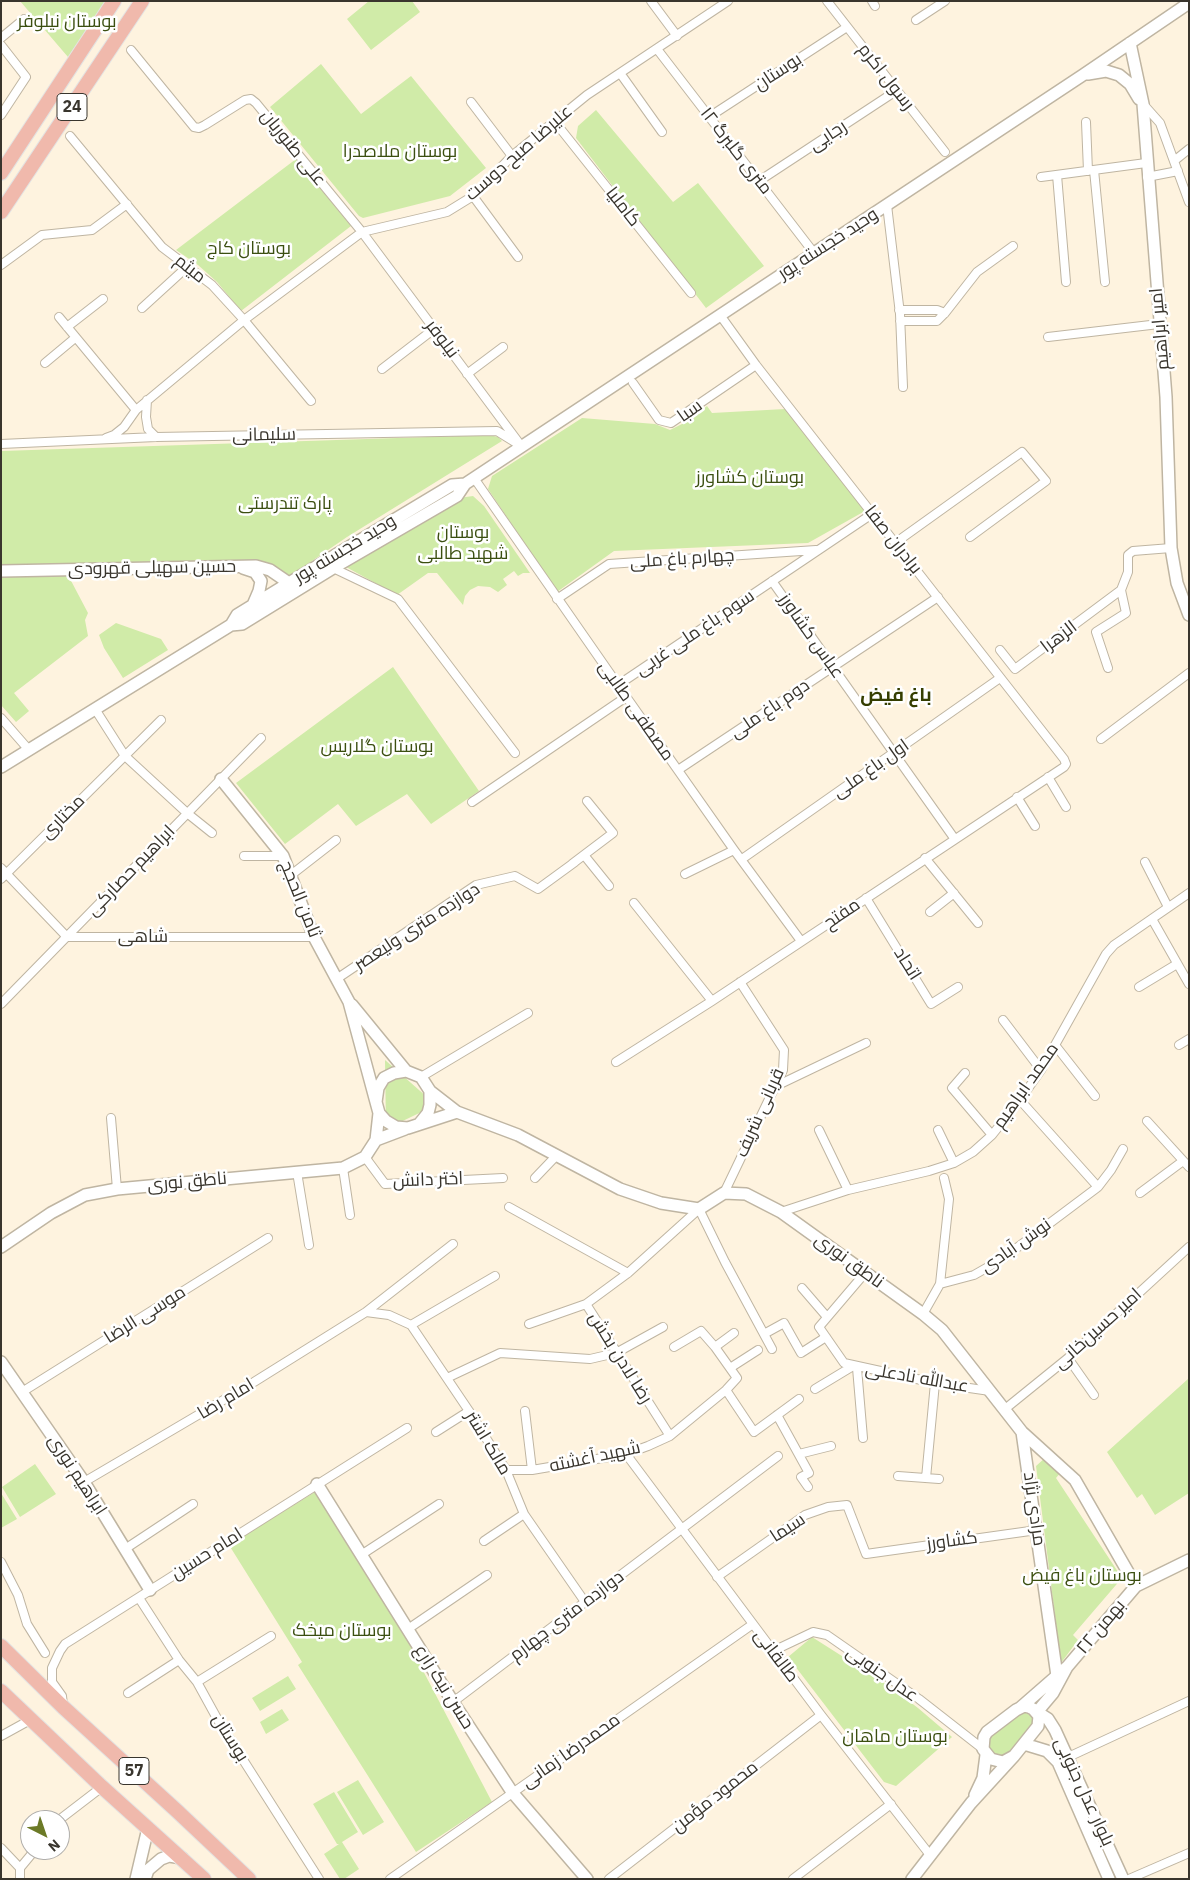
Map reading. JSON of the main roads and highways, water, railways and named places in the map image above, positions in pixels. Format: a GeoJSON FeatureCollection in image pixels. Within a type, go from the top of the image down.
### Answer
{"type":"FeatureCollection","features":[{"type":"Feature","properties":{"kind":"highway","name":"24"},"geometry":{"type":"LineString","coordinates":[[1,173],[114,1]]}},
{"type":"Feature","properties":{"kind":"highway","name":"24"},"geometry":{"type":"LineString","coordinates":[[1,212],[142,1]]}},
{"type":"Feature","properties":{"kind":"highway","name":"57"},"geometry":{"type":"LineString","coordinates":[[3,1649],[249,1879]]}},
{"type":"Feature","properties":{"kind":"highway","name":"57"},"geometry":{"type":"LineString","coordinates":[[1,1691],[102,1787],[204,1879]]}},
{"type":"Feature","properties":{"kind":"district","name":"باغ فیض"},"geometry":{"type":"Point","coordinates":[896,696]}},
{"type":"Feature","properties":{"kind":"park label","name":"بوستان نیلوفر"},"geometry":{"type":"Point","coordinates":[67,22]}},
{"type":"Feature","properties":{"kind":"park label","name":"بوستان ملاصدرا"},"geometry":{"type":"Point","coordinates":[400,152]}},
{"type":"Feature","properties":{"kind":"park label","name":"بوستان کاج"},"geometry":{"type":"Point","coordinates":[249,249]}},
{"type":"Feature","properties":{"kind":"park label","name":"بوستان کشاورز"},"geometry":{"type":"Point","coordinates":[750,478]}},
{"type":"Feature","properties":{"kind":"park label","name":"پارک تندرستی"},"geometry":{"type":"Point","coordinates":[285,504]}},
{"type":"Feature","properties":{"kind":"park label","name":"بوستان شهید طالبی"},"geometry":{"type":"Point","coordinates":[463,543]}},
{"type":"Feature","properties":{"kind":"park label","name":"بوستان گلاریس"},"geometry":{"type":"Point","coordinates":[377,747]}},
{"type":"Feature","properties":{"kind":"park label","name":"بوستان باغ فیض"},"geometry":{"type":"Point","coordinates":[1082,1576]}},
{"type":"Feature","properties":{"kind":"park label","name":"بوستان میخک"},"geometry":{"type":"Point","coordinates":[342,1631]}},
{"type":"Feature","properties":{"kind":"park label","name":"بوستان ماهان"},"geometry":{"type":"Point","coordinates":[895,1737]}}]}
